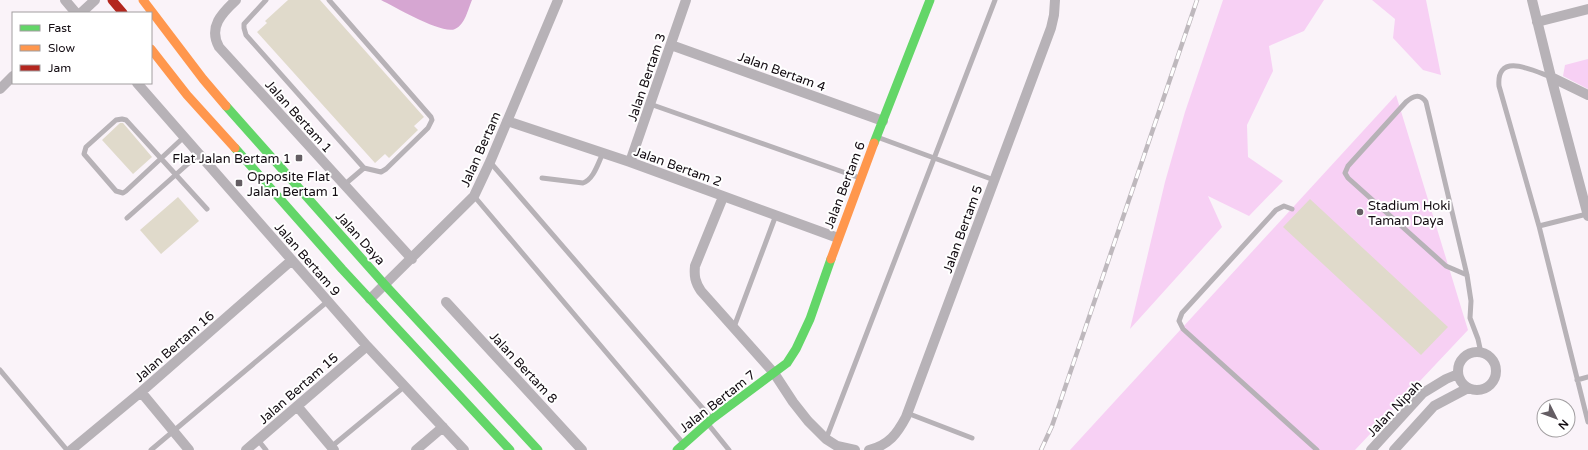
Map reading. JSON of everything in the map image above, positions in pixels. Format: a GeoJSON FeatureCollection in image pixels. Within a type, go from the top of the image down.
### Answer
{"type":"FeatureCollection","features":[{"type":"Feature","properties":{"kind":"main road"},"geometry":{"type":"LineString","coordinates":[[112,0],[122,12]]}},
{"type":"Feature","properties":{"kind":"main road","name":"Jalan Daya"},"geometry":{"type":"LineString","coordinates":[[143,0],[203,79],[385,284],[538,450]]}},
{"type":"Feature","properties":{"kind":"main road","name":"Jalan Bertam 6"},"geometry":{"type":"LineString","coordinates":[[774,373],[787,363],[795,352],[802,338],[860,178],[930,0]]}},
{"type":"Feature","properties":{"kind":"main road"},"geometry":{"type":"LineString","coordinates":[[152,50],[187,95],[370,299],[510,450]]}},
{"type":"Feature","properties":{"kind":"main road","name":"Jalan Bertam 7"},"geometry":{"type":"LineString","coordinates":[[680,447],[710,421],[774,373]]}},
{"type":"Feature","properties":{"kind":"street"},"geometry":{"type":"LineString","coordinates":[[65,0],[75,12]]}},
{"type":"Feature","properties":{"kind":"street"},"geometry":{"type":"LineString","coordinates":[[82,12],[95,0]]}},
{"type":"Feature","properties":{"kind":"street","name":"Jalan Bertam 1"},"geometry":{"type":"LineString","coordinates":[[236,0],[218,19],[215,30],[217,44],[412,259]]}},
{"type":"Feature","properties":{"kind":"street","name":"Jalan Bertam"},"geometry":{"type":"LineString","coordinates":[[370,299],[474,196],[490,162],[558,0]]}},
{"type":"Feature","properties":{"kind":"street","name":"Jalan Bertam 3"},"geometry":{"type":"LineString","coordinates":[[630,162],[686,0]]}},
{"type":"Feature","properties":{"kind":"street","name":"Jalan Bertam 5"},"geometry":{"type":"LineString","coordinates":[[871,450],[884,444],[897,433],[907,413],[1051,28],[1055,0]]}},
{"type":"Feature","properties":{"kind":"street"},"geometry":{"type":"LineString","coordinates":[[1532,0],[1588,215]]}},
{"type":"Feature","properties":{"kind":"street"},"geometry":{"type":"LineString","coordinates":[[1537,22],[1588,9]]}},
{"type":"Feature","properties":{"kind":"street","name":"Jalan Bertam 4"},"geometry":{"type":"LineString","coordinates":[[671,45],[883,121]]}},
{"type":"Feature","properties":{"kind":"street"},"geometry":{"type":"LineString","coordinates":[[1,84],[12,77]]}},
{"type":"Feature","properties":{"kind":"street"},"geometry":{"type":"LineString","coordinates":[[1551,77],[1588,95]]}},
{"type":"Feature","properties":{"kind":"street","name":"Jalan Bertam 9"},"geometry":{"type":"LineString","coordinates":[[138,84],[367,346],[464,450]]}},
{"type":"Feature","properties":{"kind":"street","name":"Jalan Bertam 2"},"geometry":{"type":"LineString","coordinates":[[507,121],[630,162],[838,238]]}},
{"type":"Feature","properties":{"kind":"street"},"geometry":{"type":"LineString","coordinates":[[723,197],[695,266],[694,275],[696,283],[701,291],[774,373],[793,402],[808,421],[835,448],[855,450]]}},
{"type":"Feature","properties":{"kind":"street","name":"Jalan Bertam 16"},"geometry":{"type":"LineString","coordinates":[[72,450],[141,392],[292,260]]}},
{"type":"Feature","properties":{"kind":"street","name":"Jalan Bertam 8"},"geometry":{"type":"LineString","coordinates":[[446,302],[582,450]]}},
{"type":"Feature","properties":{"kind":"street","name":"Jalan Bertam 15"},"geometry":{"type":"LineString","coordinates":[[246,450],[367,346]]}},
{"type":"Feature","properties":{"kind":"street"},"geometry":{"type":"LineString","coordinates":[[1472,353],[1481,353],[1489,357],[1494,364],[1494,377],[1489,385],[1481,389],[1468,388],[1461,382],[1458,374],[1459,365],[1464,357],[1472,353]]}},
{"type":"Feature","properties":{"kind":"street","name":"Jalan Nipah"},"geometry":{"type":"LineString","coordinates":[[1371,450],[1423,393],[1458,374]]}},
{"type":"Feature","properties":{"kind":"street","name":"Jalan Nipah"},"geometry":{"type":"LineString","coordinates":[[1394,450],[1434,406],[1468,388]]}},
{"type":"Feature","properties":{"kind":"street"},"geometry":{"type":"LineString","coordinates":[[141,392],[188,450]]}},
{"type":"Feature","properties":{"kind":"street"},"geometry":{"type":"LineString","coordinates":[[297,406],[332,449]]}},
{"type":"Feature","properties":{"kind":"street"},"geometry":{"type":"LineString","coordinates":[[416,450],[443,427]]}},
{"type":"Feature","properties":{"kind":"lane"},"geometry":{"type":"LineString","coordinates":[[266,0],[247,21],[244,32],[364,168],[378,173],[386,170],[428,128],[432,120],[431,116],[329,0]]}},
{"type":"Feature","properties":{"kind":"lane"},"geometry":{"type":"LineString","coordinates":[[826,439],[995,0]]}},
{"type":"Feature","properties":{"kind":"lane"},"geometry":{"type":"LineString","coordinates":[[1551,77],[1513,65],[1500,73],[1498,79],[1539,226],[1588,422]]}},
{"type":"Feature","properties":{"kind":"lane"},"geometry":{"type":"LineString","coordinates":[[1467,275],[1446,266],[1345,176],[1346,168],[1406,102],[1414,96],[1419,96],[1426,102],[1467,275],[1471,296],[1470,318],[1478,338],[1481,353]]}},
{"type":"Feature","properties":{"kind":"lane"},"geometry":{"type":"LineString","coordinates":[[650,104],[860,178]]}},
{"type":"Feature","properties":{"kind":"lane"},"geometry":{"type":"LineString","coordinates":[[184,137],[160,159],[126,191],[119,193],[86,158],[84,150],[116,120],[122,118],[126,120],[160,159],[207,209]]}},
{"type":"Feature","properties":{"kind":"lane"},"geometry":{"type":"LineString","coordinates":[[877,137],[994,180]]}},
{"type":"Feature","properties":{"kind":"lane"},"geometry":{"type":"LineString","coordinates":[[542,178],[583,183],[588,181],[603,153]]}},
{"type":"Feature","properties":{"kind":"lane"},"geometry":{"type":"LineString","coordinates":[[127,218],[199,154]]}},
{"type":"Feature","properties":{"kind":"lane"},"geometry":{"type":"LineString","coordinates":[[490,162],[710,421],[729,450]]}},
{"type":"Feature","properties":{"kind":"lane"},"geometry":{"type":"LineString","coordinates":[[344,185],[364,168]]}},
{"type":"Feature","properties":{"kind":"lane"},"geometry":{"type":"LineString","coordinates":[[474,196],[680,447]]}},
{"type":"Feature","properties":{"kind":"lane"},"geometry":{"type":"LineString","coordinates":[[1292,209],[1284,206],[1276,210],[1182,313],[1180,321],[1183,329],[1317,450]]}},
{"type":"Feature","properties":{"kind":"lane"},"geometry":{"type":"LineString","coordinates":[[734,327],[776,215]]}},
{"type":"Feature","properties":{"kind":"lane"},"geometry":{"type":"LineString","coordinates":[[1539,226],[1588,215]]}},
{"type":"Feature","properties":{"kind":"lane"},"geometry":{"type":"LineString","coordinates":[[151,450],[328,301]]}},
{"type":"Feature","properties":{"kind":"lane"},"geometry":{"type":"LineString","coordinates":[[0,370],[67,450]]}},
{"type":"Feature","properties":{"kind":"lane"},"geometry":{"type":"LineString","coordinates":[[1577,380],[1588,376]]}},
{"type":"Feature","properties":{"kind":"lane"},"geometry":{"type":"LineString","coordinates":[[332,449],[405,386]]}},
{"type":"Feature","properties":{"kind":"lane"},"geometry":{"type":"LineString","coordinates":[[907,413],[972,438]]}},
{"type":"Feature","properties":{"kind":"lane"},"geometry":{"type":"LineString","coordinates":[[258,440],[266,450]]}},
{"type":"Feature","properties":{"kind":"shaded area"},"geometry":{"type":"Polygon","coordinates":[[[381,0],[472,0],[466,16],[461,24],[455,29],[449,30],[440,28],[407,14],[381,0]]]}},
{"type":"Feature","properties":{"kind":"shaded area"},"geometry":{"type":"Polygon","coordinates":[[[1223,0],[1324,0],[1304,31],[1269,46],[1273,71],[1247,125],[1248,157],[1283,181],[1249,216],[1208,196],[1222,227],[1130,329],[1165,182],[1185,112],[1223,0]]]}},
{"type":"Feature","properties":{"kind":"shaded area"},"geometry":{"type":"Polygon","coordinates":[[[1372,0],[1426,0],[1441,75],[1423,70],[1393,38],[1395,19],[1372,0]]]}},
{"type":"Feature","properties":{"kind":"shaded area"},"geometry":{"type":"Polygon","coordinates":[[[1588,59],[1588,89],[1563,76],[1565,65],[1588,59]]]}},
{"type":"Feature","properties":{"kind":"shaded area","name":"Stadium Hoki Taman Daya"},"geometry":{"type":"Polygon","coordinates":[[[1396,95],[1468,330],[1355,450],[1070,450],[1396,95]]]}},
{"type":"Feature","properties":{"kind":"building"},"geometry":{"type":"Polygon","coordinates":[[[288,0],[320,0],[424,117],[414,126],[418,130],[389,158],[385,154],[375,163],[257,32],[267,23],[265,21],[288,0]]]}},
{"type":"Feature","properties":{"kind":"building"},"geometry":{"type":"Polygon","coordinates":[[[120,123],[123,123],[152,157],[133,174],[102,140],[120,123]]]}},
{"type":"Feature","properties":{"kind":"building"},"geometry":{"type":"Polygon","coordinates":[[[178,197],[199,221],[161,254],[140,230],[178,197]]]}},
{"type":"Feature","properties":{"kind":"building"},"geometry":{"type":"Polygon","coordinates":[[[1310,199],[1448,327],[1421,355],[1283,227],[1310,199]]]}},
{"type":"Feature","properties":{"kind":"railway"},"geometry":{"type":"LineString","coordinates":[[1041,450],[1052,426],[1197,0]]}},
{"type":"Feature","properties":{"kind":"traffic: fast"},"geometry":{"type":"LineString","coordinates":[[874,143],[930,0]]}},
{"type":"Feature","properties":{"kind":"traffic: fast"},"geometry":{"type":"LineString","coordinates":[[226,106],[385,285],[538,450]]}},
{"type":"Feature","properties":{"kind":"traffic: fast"},"geometry":{"type":"LineString","coordinates":[[235,148],[342,269],[510,450]]}},
{"type":"Feature","properties":{"kind":"traffic: fast"},"geometry":{"type":"LineString","coordinates":[[677,450],[712,419],[787,363],[796,349],[810,319],[831,259]]}},
{"type":"Feature","properties":{"kind":"traffic: slow"},"geometry":{"type":"LineString","coordinates":[[143,0],[203,79],[226,106]]}},
{"type":"Feature","properties":{"kind":"traffic: slow"},"geometry":{"type":"LineString","coordinates":[[152,50],[187,95],[235,148]]}},
{"type":"Feature","properties":{"kind":"traffic: slow"},"geometry":{"type":"LineString","coordinates":[[831,259],[874,143]]}},
{"type":"Feature","properties":{"kind":"traffic: jam"},"geometry":{"type":"LineString","coordinates":[[112,0],[122,12]]}},
{"type":"Feature","properties":{"kind":"place","name":"Flat Jalan Bertam 1"},"geometry":{"type":"Point","coordinates":[299,158]}},
{"type":"Feature","properties":{"kind":"place","name":"Opposite Flat Jalan Bertam 1"},"geometry":{"type":"Point","coordinates":[239,183]}},
{"type":"Feature","properties":{"kind":"place","name":"Stadium Hoki Taman Daya"},"geometry":{"type":"Point","coordinates":[1360,212]}}]}
